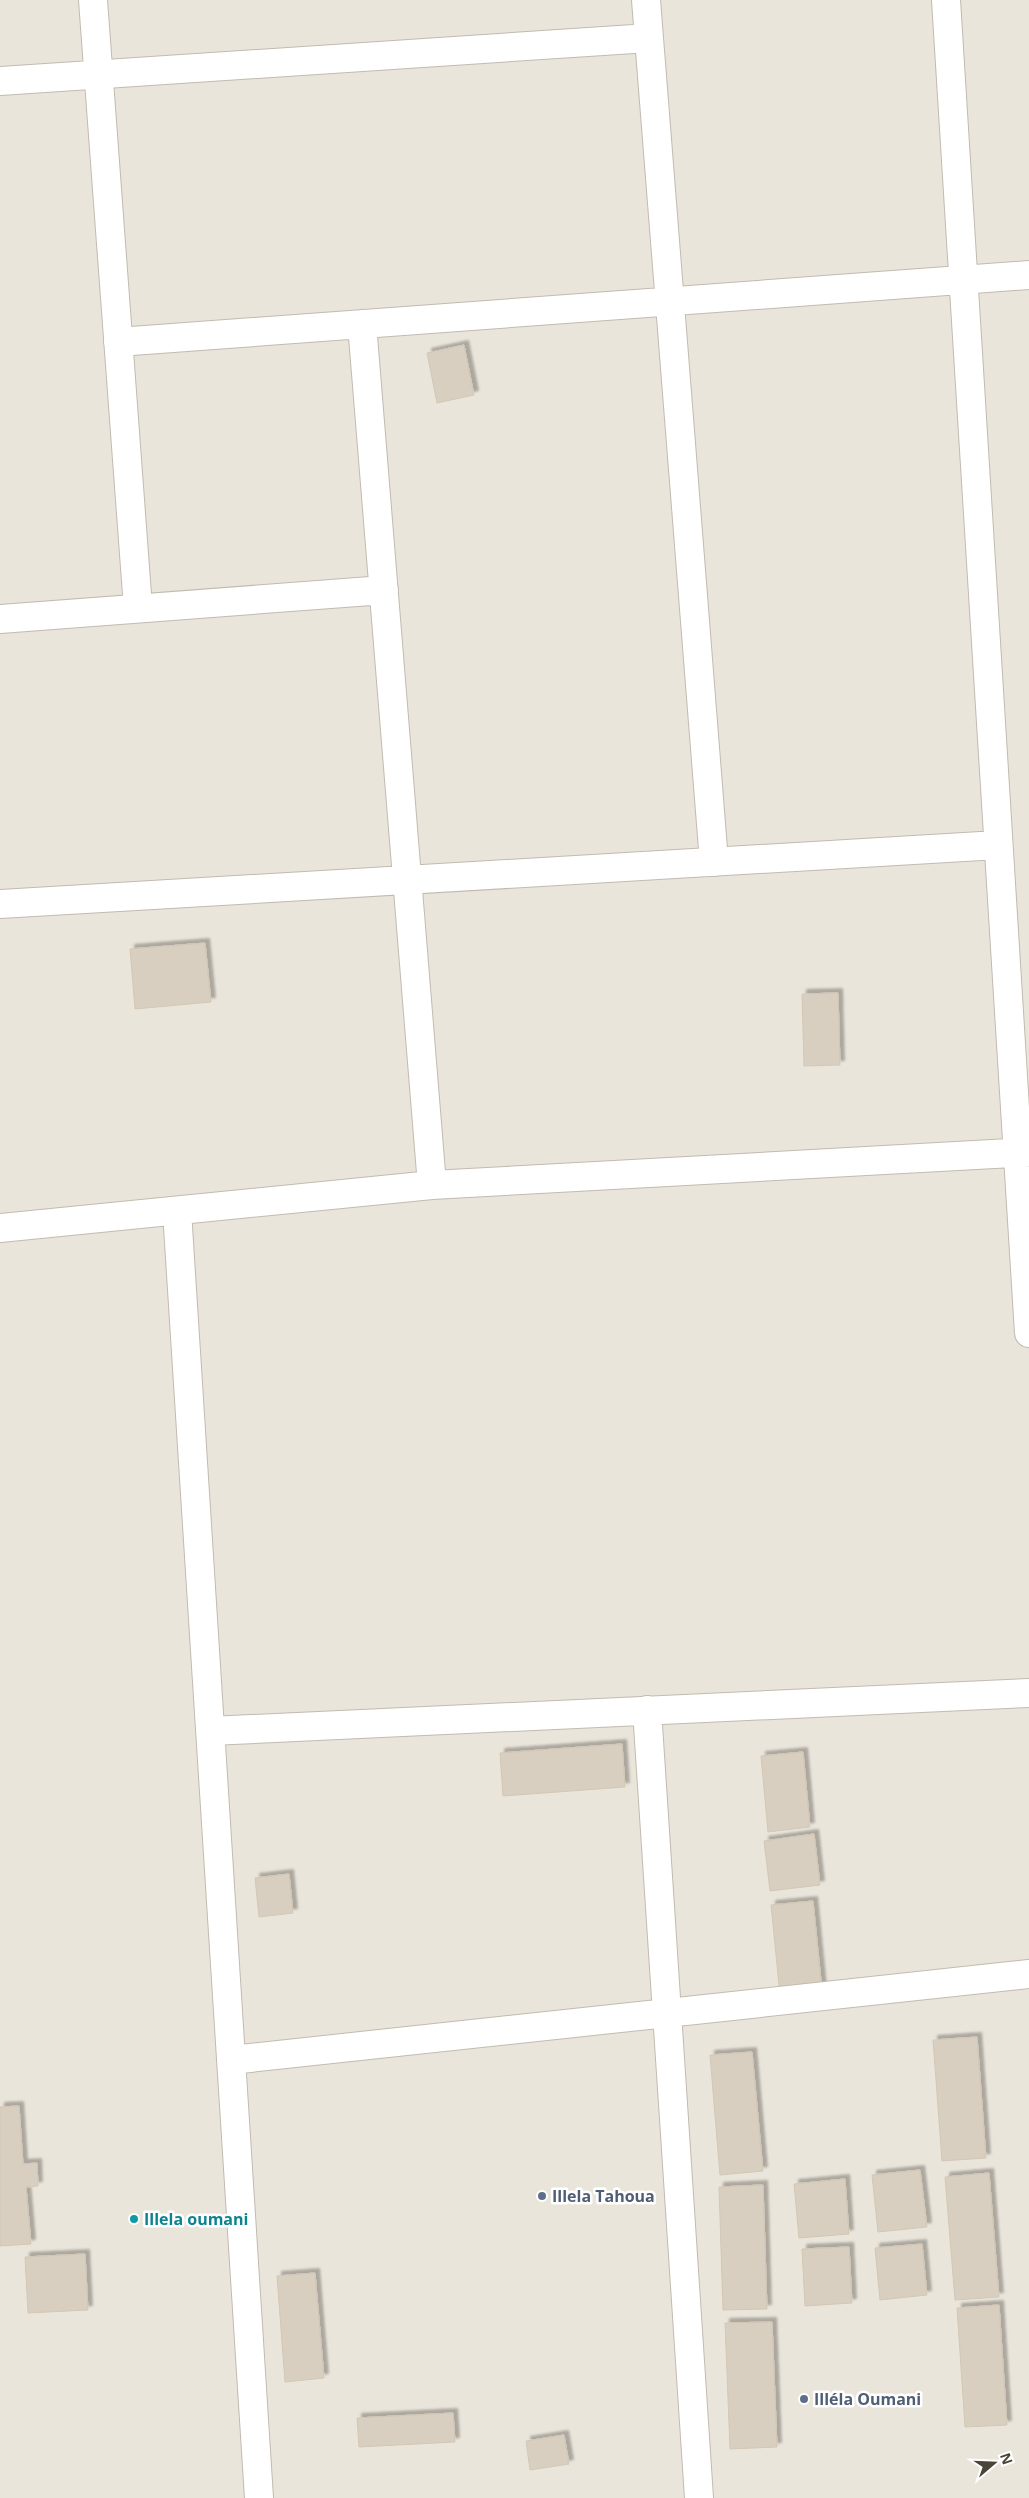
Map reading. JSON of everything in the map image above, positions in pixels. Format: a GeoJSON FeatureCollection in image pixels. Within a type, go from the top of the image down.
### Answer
{"type":"FeatureCollection","features":[{"type":"Feature","properties":{"kind":"street"},"geometry":{"type":"LineString","coordinates":[[93,0],[138,608]]}},
{"type":"Feature","properties":{"kind":"street"},"geometry":{"type":"LineString","coordinates":[[646,0],[714,862]]}},
{"type":"Feature","properties":{"kind":"street"},"geometry":{"type":"LineString","coordinates":[[946,0],[998,845],[1023,1153],[1029,1333]]}},
{"type":"Feature","properties":{"kind":"street"},"geometry":{"type":"LineString","coordinates":[[0,81],[649,38]]}},
{"type":"Feature","properties":{"kind":"street"},"geometry":{"type":"LineString","coordinates":[[118,342],[1029,275]]}},
{"type":"Feature","properties":{"kind":"street"},"geometry":{"type":"LineString","coordinates":[[362,324],[432,1185]]}},
{"type":"Feature","properties":{"kind":"street"},"geometry":{"type":"LineString","coordinates":[[0,619],[384,590]]}},
{"type":"Feature","properties":{"kind":"street"},"geometry":{"type":"LineString","coordinates":[[0,904],[998,845]]}},
{"type":"Feature","properties":{"kind":"street"},"geometry":{"type":"LineString","coordinates":[[0,1228],[432,1185],[1023,1153]]}},
{"type":"Feature","properties":{"kind":"street"},"geometry":{"type":"LineString","coordinates":[[177,1210],[259,2498]]}},
{"type":"Feature","properties":{"kind":"street"},"geometry":{"type":"LineString","coordinates":[[210,1731],[1029,1692]]}},
{"type":"Feature","properties":{"kind":"street"},"geometry":{"type":"LineString","coordinates":[[647,1710],[699,2498]]}},
{"type":"Feature","properties":{"kind":"street"},"geometry":{"type":"LineString","coordinates":[[231,2060],[1029,1974]]}},
{"type":"Feature","properties":{"kind":"shaded area"},"geometry":{"type":"Polygon","coordinates":[[[0,0],[1029,0],[1029,2498],[0,2498],[0,0]]]}},
{"type":"Feature","properties":{"kind":"building"},"geometry":{"type":"Polygon","coordinates":[[[464,345],[474,395],[437,403],[427,353],[464,345]]]}},
{"type":"Feature","properties":{"kind":"building"},"geometry":{"type":"Polygon","coordinates":[[[205,943],[211,1002],[135,1009],[130,949],[205,943]]]}},
{"type":"Feature","properties":{"kind":"building"},"geometry":{"type":"Polygon","coordinates":[[[838,993],[840,1065],[804,1066],[802,994],[838,993]]]}},
{"type":"Feature","properties":{"kind":"building"},"geometry":{"type":"Polygon","coordinates":[[[622,1744],[625,1787],[503,1796],[500,1753],[622,1744]]]}},
{"type":"Feature","properties":{"kind":"building"},"geometry":{"type":"Polygon","coordinates":[[[803,1752],[810,1827],[768,1832],[761,1756],[803,1752]]]}},
{"type":"Feature","properties":{"kind":"building"},"geometry":{"type":"Polygon","coordinates":[[[814,1834],[820,1885],[770,1891],[764,1841],[814,1834]]]}},
{"type":"Feature","properties":{"kind":"building"},"geometry":{"type":"Polygon","coordinates":[[[289,1874],[293,1913],[259,1917],[255,1878],[289,1874]]]}},
{"type":"Feature","properties":{"kind":"building"},"geometry":{"type":"Polygon","coordinates":[[[813,1901],[822,1991],[780,1995],[771,1905],[813,1901]]]}},
{"type":"Feature","properties":{"kind":"building"},"geometry":{"type":"Polygon","coordinates":[[[977,2037],[986,2158],[942,2161],[933,2040],[977,2037]]]}},
{"type":"Feature","properties":{"kind":"building"},"geometry":{"type":"Polygon","coordinates":[[[752,2052],[763,2171],[720,2175],[710,2055],[752,2052]]]}},
{"type":"Feature","properties":{"kind":"building"},"geometry":{"type":"Polygon","coordinates":[[[19,2106],[23,2164],[37,2163],[38,2186],[26,2187],[31,2244],[0,2246],[0,2107],[19,2106]]]}},
{"type":"Feature","properties":{"kind":"building"},"geometry":{"type":"Polygon","coordinates":[[[920,2170],[927,2227],[878,2232],[872,2175],[920,2170]]]}},
{"type":"Feature","properties":{"kind":"building"},"geometry":{"type":"Polygon","coordinates":[[[989,2173],[999,2297],[955,2300],[945,2177],[989,2173]]]}},
{"type":"Feature","properties":{"kind":"building"},"geometry":{"type":"Polygon","coordinates":[[[845,2179],[849,2234],[799,2238],[794,2184],[845,2179]]]}},
{"type":"Feature","properties":{"kind":"building"},"geometry":{"type":"Polygon","coordinates":[[[763,2185],[767,2309],[723,2310],[719,2187],[763,2185]]]}},
{"type":"Feature","properties":{"kind":"building"},"geometry":{"type":"Polygon","coordinates":[[[922,2244],[927,2295],[880,2300],[875,2248],[922,2244]]]}},
{"type":"Feature","properties":{"kind":"building"},"geometry":{"type":"Polygon","coordinates":[[[849,2247],[852,2303],[805,2306],[802,2249],[849,2247]]]}},
{"type":"Feature","properties":{"kind":"building"},"geometry":{"type":"Polygon","coordinates":[[[85,2254],[88,2310],[28,2313],[25,2257],[85,2254]]]}},
{"type":"Feature","properties":{"kind":"building"},"geometry":{"type":"Polygon","coordinates":[[[315,2273],[324,2378],[285,2382],[277,2276],[315,2273]]]}},
{"type":"Feature","properties":{"kind":"building"},"geometry":{"type":"Polygon","coordinates":[[[999,2305],[1007,2425],[965,2427],[957,2308],[999,2305]]]}},
{"type":"Feature","properties":{"kind":"building"},"geometry":{"type":"Polygon","coordinates":[[[772,2322],[777,2447],[730,2449],[725,2323],[772,2322]]]}},
{"type":"Feature","properties":{"kind":"building"},"geometry":{"type":"Polygon","coordinates":[[[453,2413],[455,2442],[359,2447],[357,2418],[453,2413]]]}},
{"type":"Feature","properties":{"kind":"building"},"geometry":{"type":"Polygon","coordinates":[[[564,2435],[569,2464],[530,2470],[526,2441],[564,2435]]]}},
{"type":"Feature","properties":{"kind":"place","name":"Illela Tahoua"},"geometry":{"type":"Point","coordinates":[542,2196]}},
{"type":"Feature","properties":{"kind":"place","name":"Illela oumani"},"geometry":{"type":"Point","coordinates":[134,2219]}},
{"type":"Feature","properties":{"kind":"place","name":"Illéla Oumani"},"geometry":{"type":"Point","coordinates":[804,2399]}}]}
